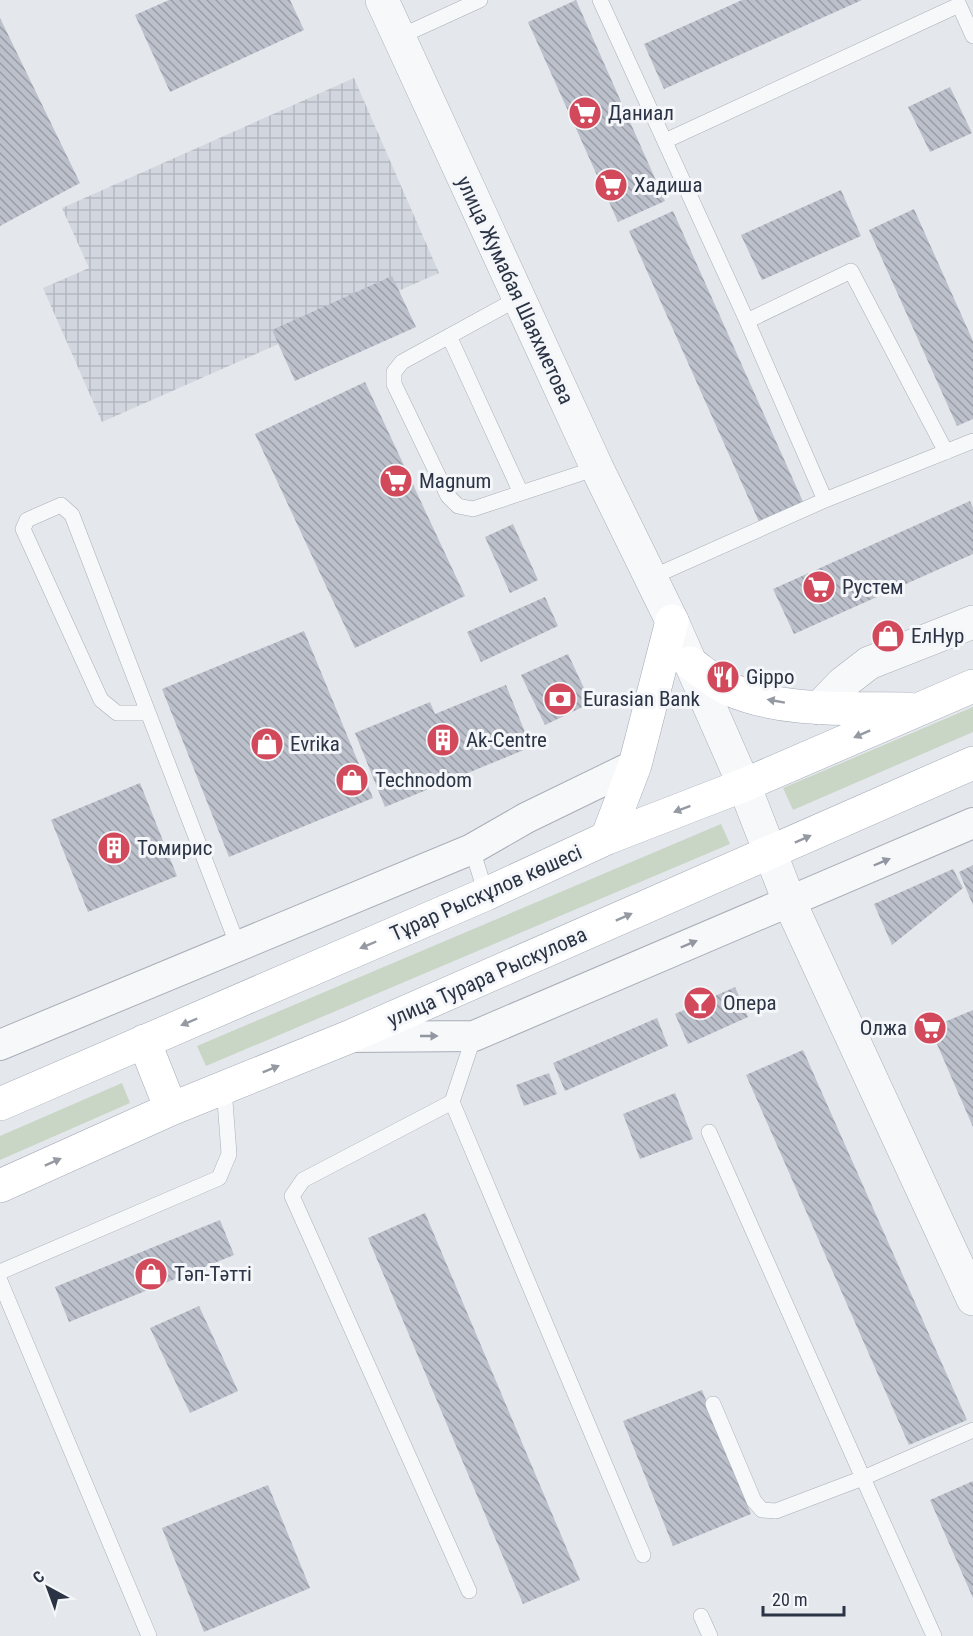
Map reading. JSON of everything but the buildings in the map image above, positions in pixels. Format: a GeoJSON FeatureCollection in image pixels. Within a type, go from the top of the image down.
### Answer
{"type":"FeatureCollection","features":[{"type":"Feature","properties":{"kind":"main road"},"geometry":{"type":"LineString","coordinates":[[607,838],[635,765],[672,621]]}},
{"type":"Feature","properties":{"kind":"main road"},"geometry":{"type":"LineString","coordinates":[[690,663],[728,689],[769,700],[819,708],[918,709]]}},
{"type":"Feature","properties":{"kind":"main road","name":"Тұрар Рыскұлов көшесі"},"geometry":{"type":"LineString","coordinates":[[0,1104],[486,894],[607,838],[744,785],[973,686]]}},
{"type":"Feature","properties":{"kind":"main road","name":"улица Турара Рыскулова"},"geometry":{"type":"LineString","coordinates":[[0,1186],[171,1109],[349,1037],[973,764]]}},
{"type":"Feature","properties":{"kind":"main road"},"geometry":{"type":"LineString","coordinates":[[144,1041],[171,1109]]}},
{"type":"Feature","properties":{"kind":"street","name":"улица Жумабая Шаяхметова"},"geometry":{"type":"LineString","coordinates":[[382,0],[597,468],[672,621],[744,785]]}},
{"type":"Feature","properties":{"kind":"street"},"geometry":{"type":"LineString","coordinates":[[819,708],[843,683],[869,663],[973,622]]}},
{"type":"Feature","properties":{"kind":"street"},"geometry":{"type":"LineString","coordinates":[[0,1045],[472,849],[526,818],[635,765]]}},
{"type":"Feature","properties":{"kind":"street"},"geometry":{"type":"LineString","coordinates":[[744,785],[789,901],[973,1299]]}},
{"type":"Feature","properties":{"kind":"street"},"geometry":{"type":"LineString","coordinates":[[349,1037],[474,1036],[973,823]]}},
{"type":"Feature","properties":{"kind":"lane"},"geometry":{"type":"LineString","coordinates":[[399,38],[480,0]]}},
{"type":"Feature","properties":{"kind":"lane"},"geometry":{"type":"LineString","coordinates":[[600,0],[747,321],[825,500]]}},
{"type":"Feature","properties":{"kind":"lane"},"geometry":{"type":"LineString","coordinates":[[665,141],[959,5],[973,36]]}},
{"type":"Feature","properties":{"kind":"lane"},"geometry":{"type":"LineString","coordinates":[[747,321],[851,272],[946,452]]}},
{"type":"Feature","properties":{"kind":"lane"},"geometry":{"type":"LineString","coordinates":[[519,298],[402,362],[394,372],[394,384],[448,496],[458,506],[473,509],[597,468]]}},
{"type":"Feature","properties":{"kind":"lane"},"geometry":{"type":"LineString","coordinates":[[449,336],[521,493]]}},
{"type":"Feature","properties":{"kind":"lane"},"geometry":{"type":"LineString","coordinates":[[650,579],[825,500],[973,441]]}},
{"type":"Feature","properties":{"kind":"lane"},"geometry":{"type":"LineString","coordinates":[[148,713],[117,713],[101,700],[23,529],[27,520],[61,504],[72,515],[238,946]]}},
{"type":"Feature","properties":{"kind":"lane"},"geometry":{"type":"LineString","coordinates":[[472,849],[486,894]]}},
{"type":"Feature","properties":{"kind":"lane"},"geometry":{"type":"LineString","coordinates":[[474,1036],[452,1102],[643,1555]]}},
{"type":"Feature","properties":{"kind":"lane"},"geometry":{"type":"LineString","coordinates":[[0,1272],[219,1178],[230,1154],[224,1088]]}},
{"type":"Feature","properties":{"kind":"lane"},"geometry":{"type":"LineString","coordinates":[[452,1102],[303,1180],[292,1196],[469,1592]]}},
{"type":"Feature","properties":{"kind":"lane"},"geometry":{"type":"LineString","coordinates":[[709,1132],[934,1636]]}},
{"type":"Feature","properties":{"kind":"lane"},"geometry":{"type":"LineString","coordinates":[[0,1281],[149,1636]]}},
{"type":"Feature","properties":{"kind":"lane"},"geometry":{"type":"LineString","coordinates":[[713,1404],[754,1501],[762,1510],[776,1511],[862,1478],[973,1430]]}},
{"type":"Feature","properties":{"kind":"lane"},"geometry":{"type":"LineString","coordinates":[[701,1616],[710,1636]]}},
{"type":"Feature","properties":{"kind":"shaded area"},"geometry":{"type":"Polygon","coordinates":[[[354,78],[439,273],[102,422],[43,288],[89,268],[62,208],[354,78]]]}},
{"type":"Feature","properties":{"kind":"green space"},"geometry":{"type":"Polygon","coordinates":[[[973,707],[973,732],[793,810],[783,788],[973,707]]]}},
{"type":"Feature","properties":{"kind":"green space"},"geometry":{"type":"Polygon","coordinates":[[[721,824],[730,844],[206,1066],[197,1046],[721,824]]]}},
{"type":"Feature","properties":{"kind":"green space"},"geometry":{"type":"Polygon","coordinates":[[[122,1083],[130,1103],[0,1160],[0,1136],[122,1083]]]}},
{"type":"Feature","properties":{"kind":"place","name":"Даниал"},"geometry":{"type":"Point","coordinates":[585,113]}},
{"type":"Feature","properties":{"kind":"place","name":"Хадиша"},"geometry":{"type":"Point","coordinates":[611,185]}},
{"type":"Feature","properties":{"kind":"place","name":"Magnum"},"geometry":{"type":"Point","coordinates":[396,481]}},
{"type":"Feature","properties":{"kind":"place","name":"Рустем"},"geometry":{"type":"Point","coordinates":[819,587]}},
{"type":"Feature","properties":{"kind":"place","name":"ЕлНур"},"geometry":{"type":"Point","coordinates":[888,636]}},
{"type":"Feature","properties":{"kind":"place","name":"Gippo"},"geometry":{"type":"Point","coordinates":[723,677]}},
{"type":"Feature","properties":{"kind":"place","name":"Eurasian Bank"},"geometry":{"type":"Point","coordinates":[560,699]}},
{"type":"Feature","properties":{"kind":"place","name":"Ak-Centre"},"geometry":{"type":"Point","coordinates":[443,740]}},
{"type":"Feature","properties":{"kind":"place","name":"Evrika"},"geometry":{"type":"Point","coordinates":[267,744]}},
{"type":"Feature","properties":{"kind":"place","name":"Technodom"},"geometry":{"type":"Point","coordinates":[352,780]}},
{"type":"Feature","properties":{"kind":"place","name":"Томирис"},"geometry":{"type":"Point","coordinates":[114,848]}},
{"type":"Feature","properties":{"kind":"place","name":"Опера"},"geometry":{"type":"Point","coordinates":[700,1003]}},
{"type":"Feature","properties":{"kind":"place","name":"Олжа"},"geometry":{"type":"Point","coordinates":[930,1028]}},
{"type":"Feature","properties":{"kind":"place","name":"Тәп-Тәтті"},"geometry":{"type":"Point","coordinates":[151,1274]}}]}
